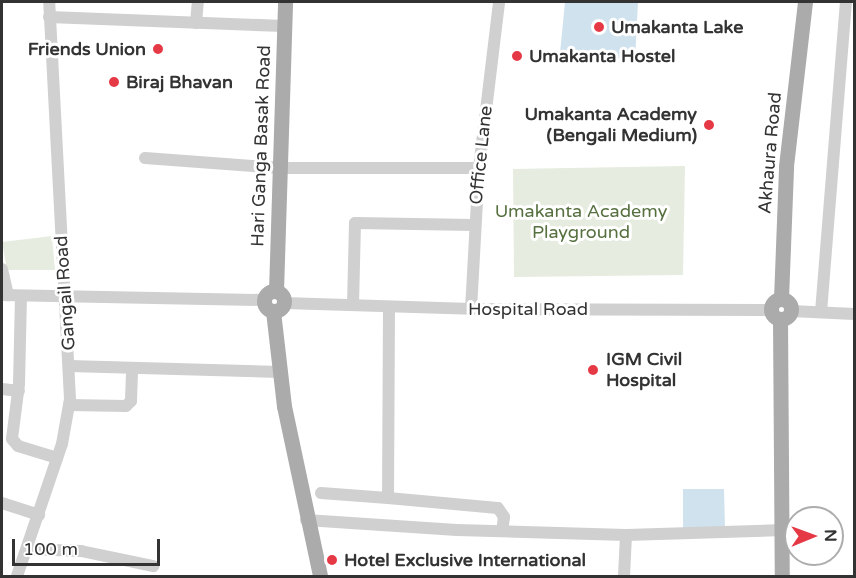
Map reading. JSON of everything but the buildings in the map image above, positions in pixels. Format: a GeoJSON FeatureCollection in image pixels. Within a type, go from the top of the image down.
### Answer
{"type":"FeatureCollection","features":[{"type":"Feature","properties":{"kind":"main road","name":"Hari Ganga Basak Road"},"geometry":{"type":"LineString","coordinates":[[285,2],[281,168],[274,301],[280,372],[306,520],[320,576]]}},
{"type":"Feature","properties":{"kind":"main road","name":"Akhaura Road"},"geometry":{"type":"LineString","coordinates":[[782,576],[781,310],[786,166],[805,4]]}},
{"type":"Feature","properties":{"kind":"street","name":"Gangail Road"},"geometry":{"type":"LineString","coordinates":[[17,576],[57,458],[69,405],[69,366],[49,2]]}},
{"type":"Feature","properties":{"kind":"street"},"geometry":{"type":"LineString","coordinates":[[196,23],[198,2]]}},
{"type":"Feature","properties":{"kind":"street","name":"Office Lane"},"geometry":{"type":"LineString","coordinates":[[471,309],[479,168],[499,2]]}},
{"type":"Feature","properties":{"kind":"street"},"geometry":{"type":"LineString","coordinates":[[821,312],[846,2]]}},
{"type":"Feature","properties":{"kind":"street"},"geometry":{"type":"LineString","coordinates":[[49,17],[284,26]]}},
{"type":"Feature","properties":{"kind":"street"},"geometry":{"type":"LineString","coordinates":[[145,158],[281,168],[479,168]]}},
{"type":"Feature","properties":{"kind":"street"},"geometry":{"type":"LineString","coordinates":[[353,306],[355,224],[474,225]]}},
{"type":"Feature","properties":{"kind":"street"},"geometry":{"type":"LineString","coordinates":[[2,269],[10,295],[19,392],[13,442],[57,458]]}},
{"type":"Feature","properties":{"kind":"street","name":"Hospital Road"},"geometry":{"type":"LineString","coordinates":[[10,295],[274,301],[471,309],[781,310],[855,314]]}},
{"type":"Feature","properties":{"kind":"street"},"geometry":{"type":"LineString","coordinates":[[388,498],[389,307]]}},
{"type":"Feature","properties":{"kind":"street"},"geometry":{"type":"LineString","coordinates":[[69,366],[132,370],[280,372]]}},
{"type":"Feature","properties":{"kind":"street"},"geometry":{"type":"LineString","coordinates":[[69,405],[126,406],[131,400],[132,370]]}},
{"type":"Feature","properties":{"kind":"street"},"geometry":{"type":"LineString","coordinates":[[2,389],[19,392]]}},
{"type":"Feature","properties":{"kind":"street"},"geometry":{"type":"LineString","coordinates":[[321,493],[498,508],[504,517],[502,531]]}},
{"type":"Feature","properties":{"kind":"street"},"geometry":{"type":"LineString","coordinates":[[2,503],[39,515]]}},
{"type":"Feature","properties":{"kind":"street"},"geometry":{"type":"LineString","coordinates":[[306,520],[502,531],[626,535],[782,530]]}},
{"type":"Feature","properties":{"kind":"street"},"geometry":{"type":"LineString","coordinates":[[624,576],[626,535]]}},
{"type":"Feature","properties":{"kind":"street"},"geometry":{"type":"LineString","coordinates":[[27,549],[81,551],[153,566]]}},
{"type":"Feature","properties":{"kind":"green space","name":"Umakanta Academy Playground"},"geometry":{"type":"Polygon","coordinates":[[[685,166],[683,275],[514,277],[513,169],[685,166]]]}},
{"type":"Feature","properties":{"kind":"green space"},"geometry":{"type":"Polygon","coordinates":[[[52,236],[55,270],[7,270],[2,242],[52,236]]]}},
{"type":"Feature","properties":{"kind":"water","name":"Umakanta Lake"},"geometry":{"type":"Polygon","coordinates":[[[565,2],[638,2],[635,60],[560,53],[565,2]]]}},
{"type":"Feature","properties":{"kind":"water"},"geometry":{"type":"Polygon","coordinates":[[[683,489],[724,489],[725,529],[683,530],[683,489]]]}},
{"type":"Feature","properties":{"kind":"place","name":"Umakanta Lake"},"geometry":{"type":"Point","coordinates":[599,27]}},
{"type":"Feature","properties":{"kind":"place","name":"Friends Union"},"geometry":{"type":"Point","coordinates":[158,49]}},
{"type":"Feature","properties":{"kind":"place","name":"Umakanta Hostel"},"geometry":{"type":"Point","coordinates":[517,56]}},
{"type":"Feature","properties":{"kind":"place","name":"Biraj Bhavan"},"geometry":{"type":"Point","coordinates":[114,82]}},
{"type":"Feature","properties":{"kind":"place","name":"Umakanta Academy (Bengali Medium)"},"geometry":{"type":"Point","coordinates":[709,125]}},
{"type":"Feature","properties":{"kind":"place","name":"IGM Civil Hospital"},"geometry":{"type":"Point","coordinates":[593,370]}},
{"type":"Feature","properties":{"kind":"place","name":"Hotel Exclusive International"},"geometry":{"type":"Point","coordinates":[332,560]}}]}
